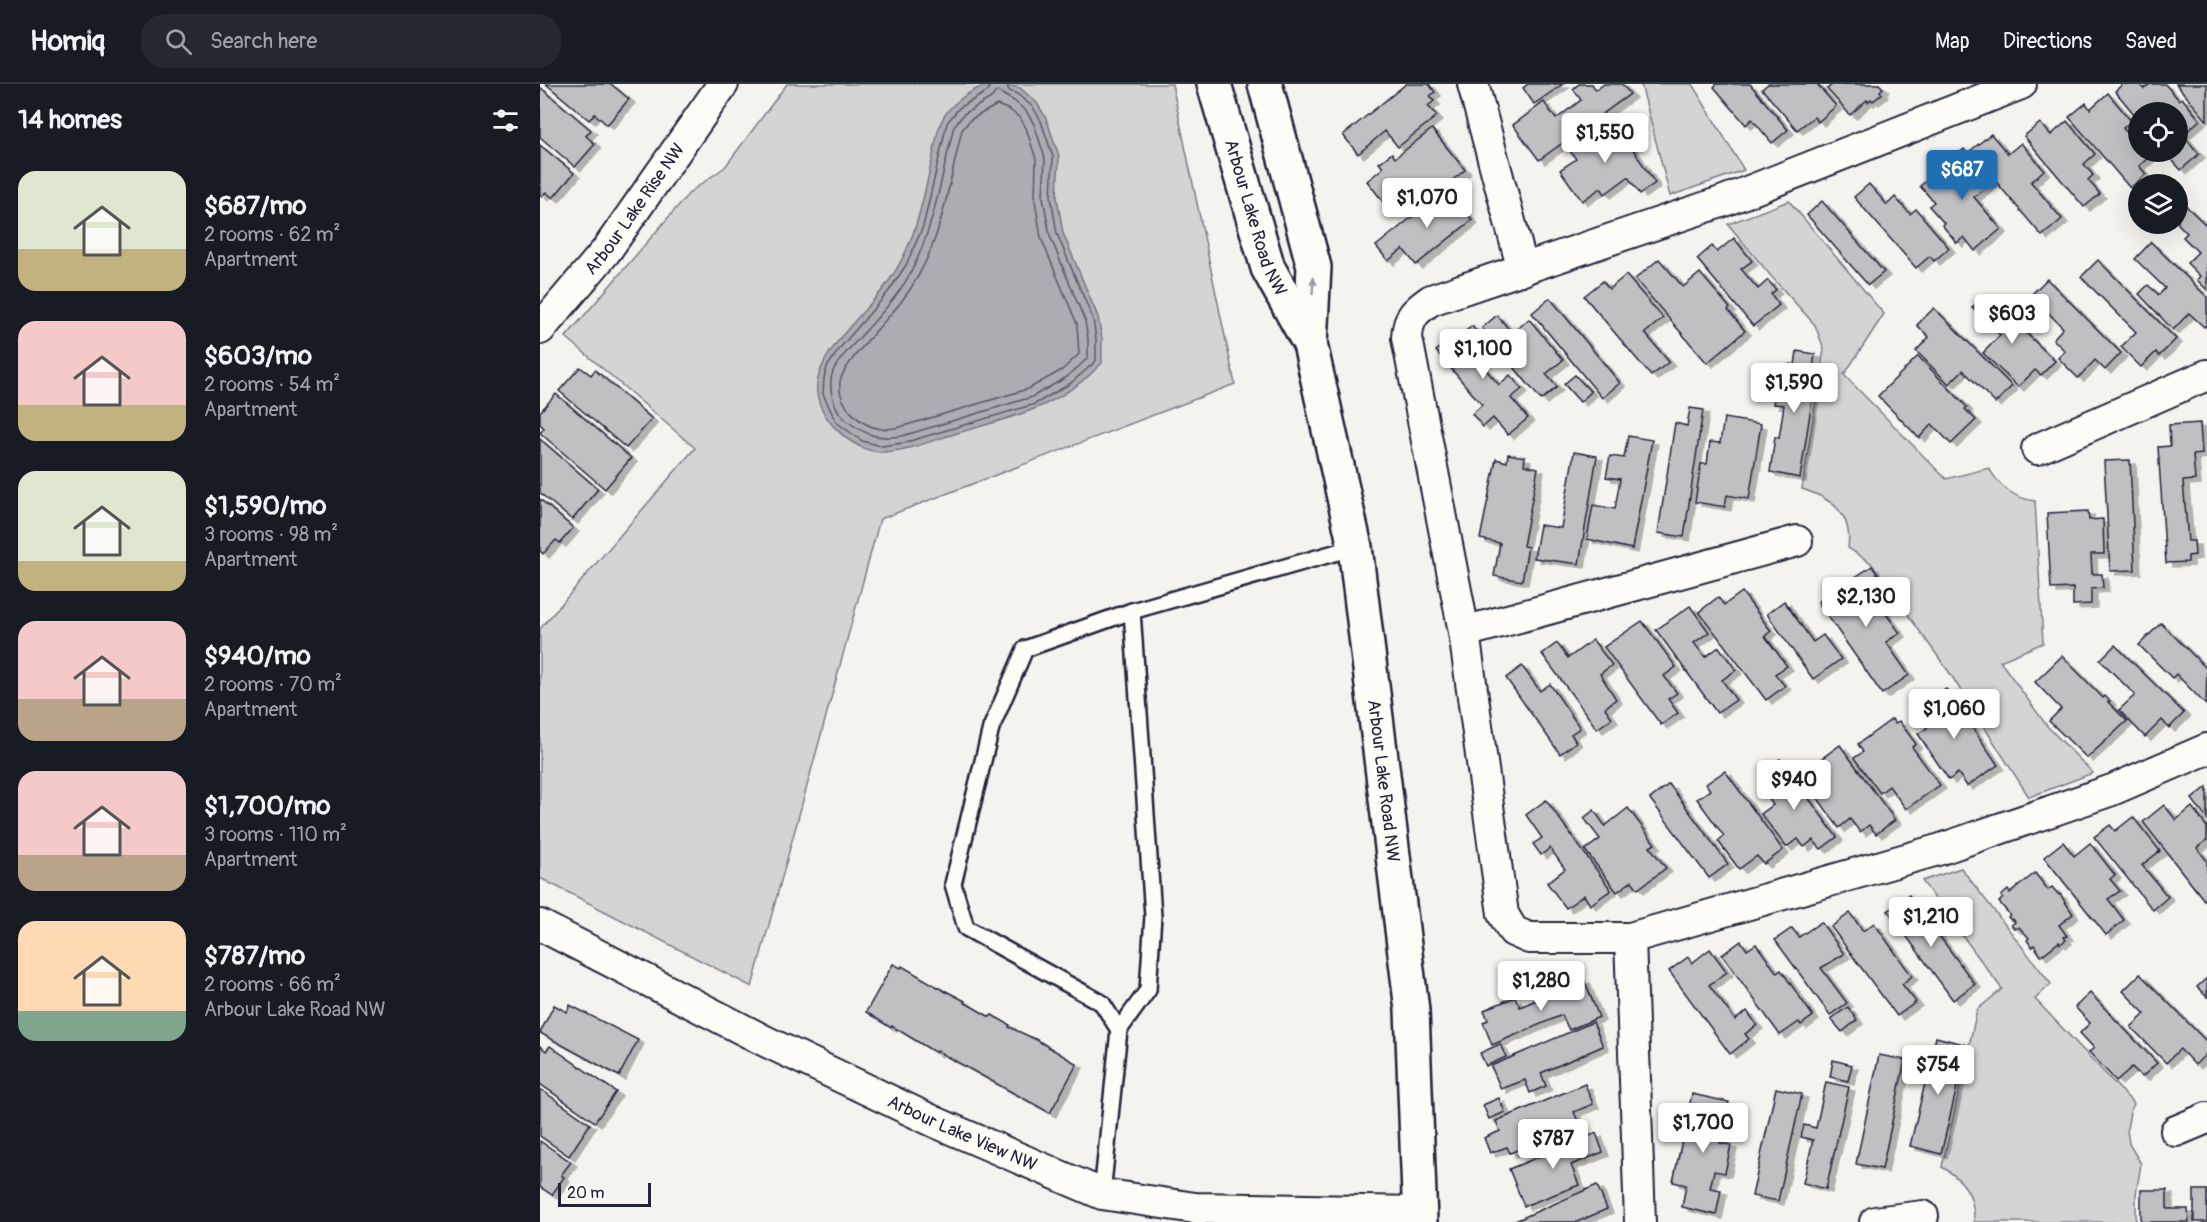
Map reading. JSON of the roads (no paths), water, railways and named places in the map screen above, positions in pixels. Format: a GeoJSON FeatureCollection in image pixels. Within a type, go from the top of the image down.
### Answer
{"type":"FeatureCollection","features":[{"type":"Feature","properties":{"kind":"street","name":"Arbour Lake Rise NW"},"geometry":{"type":"LineString","coordinates":[[540,328],[606,251],[723,84]]}},
{"type":"Feature","properties":{"kind":"street","name":"Arbour Lake Road NW"},"geometry":{"type":"LineString","coordinates":[[1214,84],[1268,268],[1310,344]]}},
{"type":"Feature","properties":{"kind":"street","name":"Arbour Lake Road NW"},"geometry":{"type":"LineString","coordinates":[[1265,84],[1314,267],[1310,344],[1355,547],[1412,1010],[1420,1217]]}},
{"type":"Feature","properties":{"kind":"street"},"geometry":{"type":"LineString","coordinates":[[1473,84],[1523,270]]}},
{"type":"Feature","properties":{"kind":"street"},"geometry":{"type":"LineString","coordinates":[[2021,84],[1724,201],[1431,300],[1417,310],[1408,323],[1407,338],[1464,632],[1503,914],[1514,931],[1530,938],[1630,938],[1941,849],[2112,790],[2207,749]]}},
{"type":"Feature","properties":{"kind":"street"},"geometry":{"type":"LineString","coordinates":[[2037,449],[2207,375]]}},
{"type":"Feature","properties":{"kind":"street"},"geometry":{"type":"LineString","coordinates":[[1464,632],[1797,541]]}},
{"type":"Feature","properties":{"kind":"street","name":"Arbour Lake View NW"},"geometry":{"type":"LineString","coordinates":[[540,925],[797,1056],[935,1122],[1102,1194],[1195,1208],[1420,1217]]}},
{"type":"Feature","properties":{"kind":"street"},"geometry":{"type":"LineString","coordinates":[[1630,938],[1640,1222]]}},
{"type":"Feature","properties":{"kind":"street"},"geometry":{"type":"LineString","coordinates":[[2176,1131],[2207,1118]]}},
{"type":"Feature","properties":{"kind":"street"},"geometry":{"type":"LineString","coordinates":[[1875,1222],[1923,1216]]}},
{"type":"Feature","properties":{"kind":"lane"},"geometry":{"type":"LineString","coordinates":[[1119,1030],[1102,1003],[966,928],[953,884],[991,728],[1025,649],[1132,611],[1355,547]]}},
{"type":"Feature","properties":{"kind":"lane"},"geometry":{"type":"LineString","coordinates":[[1102,1194],[1119,1030],[1148,990],[1153,916],[1132,611]]}},
{"type":"Feature","properties":{"kind":"water"},"geometry":{"type":"Polygon","coordinates":[[[1002,84],[1020,88],[1037,103],[1046,118],[1059,156],[1057,197],[1063,233],[1098,317],[1102,338],[1102,363],[1086,379],[1069,391],[1015,416],[901,450],[883,452],[861,447],[832,424],[820,404],[817,393],[818,379],[823,366],[840,338],[883,289],[902,260],[919,214],[938,130],[945,115],[958,101],[974,91],[985,86],[1002,84]]]}}]}
